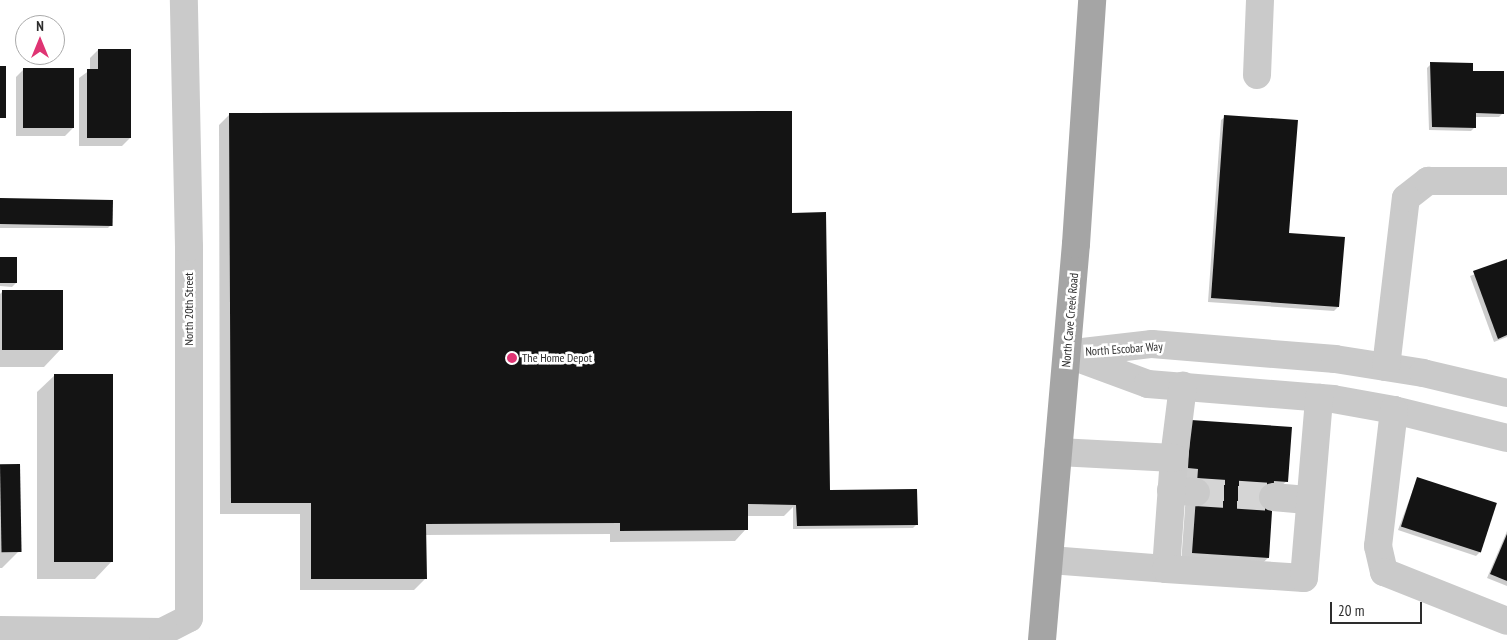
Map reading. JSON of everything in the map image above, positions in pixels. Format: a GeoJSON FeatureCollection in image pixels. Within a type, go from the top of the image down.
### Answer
{"type":"FeatureCollection","features":[{"type":"Feature","properties":{"kind":"main road","name":"North Cave Creek Road"},"geometry":{"type":"LineString","coordinates":[[1042,640],[1067,354],[1092,0]]}},
{"type":"Feature","properties":{"kind":"street","name":"North 20th Street"},"geometry":{"type":"LineString","coordinates":[[0,630],[162,632],[189,618],[189,247],[184,0]]}},
{"type":"Feature","properties":{"kind":"street"},"geometry":{"type":"LineString","coordinates":[[1257,75],[1260,0]]}},
{"type":"Feature","properties":{"kind":"street"},"geometry":{"type":"LineString","coordinates":[[1386,367],[1406,198],[1428,181],[1507,181]]}},
{"type":"Feature","properties":{"kind":"street","name":"North Escobar Way"},"geometry":{"type":"LineString","coordinates":[[1067,354],[1152,344],[1335,359],[1386,367],[1507,394]]}},
{"type":"Feature","properties":{"kind":"street","name":"North Escobar Way"},"geometry":{"type":"LineString","coordinates":[[1067,354],[1148,384],[1319,398],[1394,410],[1507,438]]}},
{"type":"Feature","properties":{"kind":"street"},"geometry":{"type":"LineString","coordinates":[[1166,569],[1184,491],[1174,458],[1182,386]]}},
{"type":"Feature","properties":{"kind":"street"},"geometry":{"type":"LineString","coordinates":[[1050,560],[1304,578],[1319,398]]}},
{"type":"Feature","properties":{"kind":"street"},"geometry":{"type":"LineString","coordinates":[[1394,410],[1378,546],[1384,572],[1507,621]]}},
{"type":"Feature","properties":{"kind":"street"},"geometry":{"type":"LineString","coordinates":[[1058,452],[1174,458]]}},
{"type":"Feature","properties":{"kind":"street"},"geometry":{"type":"LineString","coordinates":[[1273,497],[1310,500]]}},
{"type":"Feature","properties":{"kind":"building"},"geometry":{"type":"Polygon","coordinates":[[[98,49],[131,49],[131,138],[87,138],[87,69],[98,69],[98,49]]]}},
{"type":"Feature","properties":{"kind":"building"},"geometry":{"type":"Polygon","coordinates":[[[1430,62],[1473,63],[1473,71],[1504,71],[1504,114],[1476,113],[1476,128],[1432,127],[1430,62]]]}},
{"type":"Feature","properties":{"kind":"building"},"geometry":{"type":"Polygon","coordinates":[[[0,66],[6,66],[6,118],[0,118],[0,66]]]}},
{"type":"Feature","properties":{"kind":"building"},"geometry":{"type":"Polygon","coordinates":[[[23,68],[74,68],[74,128],[23,128],[23,68]]]}},
{"type":"Feature","properties":{"kind":"building","name":"The Home Depot"},"geometry":{"type":"Polygon","coordinates":[[[792,111],[792,213],[826,212],[830,490],[917,489],[918,525],[797,526],[796,505],[748,504],[748,530],[620,531],[620,523],[426,524],[427,579],[311,579],[311,503],[231,503],[229,113],[792,111]]]}},
{"type":"Feature","properties":{"kind":"building"},"geometry":{"type":"Polygon","coordinates":[[[1224,115],[1298,120],[1289,233],[1345,237],[1339,307],[1211,298],[1224,115]]]}},
{"type":"Feature","properties":{"kind":"building"},"geometry":{"type":"Polygon","coordinates":[[[0,198],[113,200],[113,226],[0,224],[0,198]]]}},
{"type":"Feature","properties":{"kind":"building"},"geometry":{"type":"Polygon","coordinates":[[[0,257],[17,257],[17,283],[0,283],[0,257]]]}},
{"type":"Feature","properties":{"kind":"building"},"geometry":{"type":"Polygon","coordinates":[[[1507,259],[1507,335],[1498,339],[1473,271],[1507,259]]]}},
{"type":"Feature","properties":{"kind":"building"},"geometry":{"type":"Polygon","coordinates":[[[2,290],[63,290],[63,350],[2,350],[2,290]]]}},
{"type":"Feature","properties":{"kind":"building"},"geometry":{"type":"Polygon","coordinates":[[[54,374],[113,374],[113,562],[54,562],[54,374]]]}},
{"type":"Feature","properties":{"kind":"building"},"geometry":{"type":"Polygon","coordinates":[[[1191,420],[1292,427],[1288,482],[1274,481],[1269,558],[1192,553],[1198,469],[1188,468],[1191,420]]]}},
{"type":"Feature","properties":{"kind":"building"},"geometry":{"type":"Polygon","coordinates":[[[0,464],[20,464],[22,552],[2,552],[0,464]]]}},
{"type":"Feature","properties":{"kind":"building"},"geometry":{"type":"Polygon","coordinates":[[[1417,477],[1497,503],[1481,552],[1401,526],[1417,477]]]}},
{"type":"Feature","properties":{"kind":"building"},"geometry":{"type":"Polygon","coordinates":[[[1507,534],[1507,581],[1490,574],[1507,534]]]}},
{"type":"Feature","properties":{"kind":"tunnel"},"geometry":{"type":"LineString","coordinates":[[1196,492],[1273,497]]}},
{"type":"Feature","properties":{"kind":"place","name":"The Home Depot"},"geometry":{"type":"Point","coordinates":[512,358]}}]}
